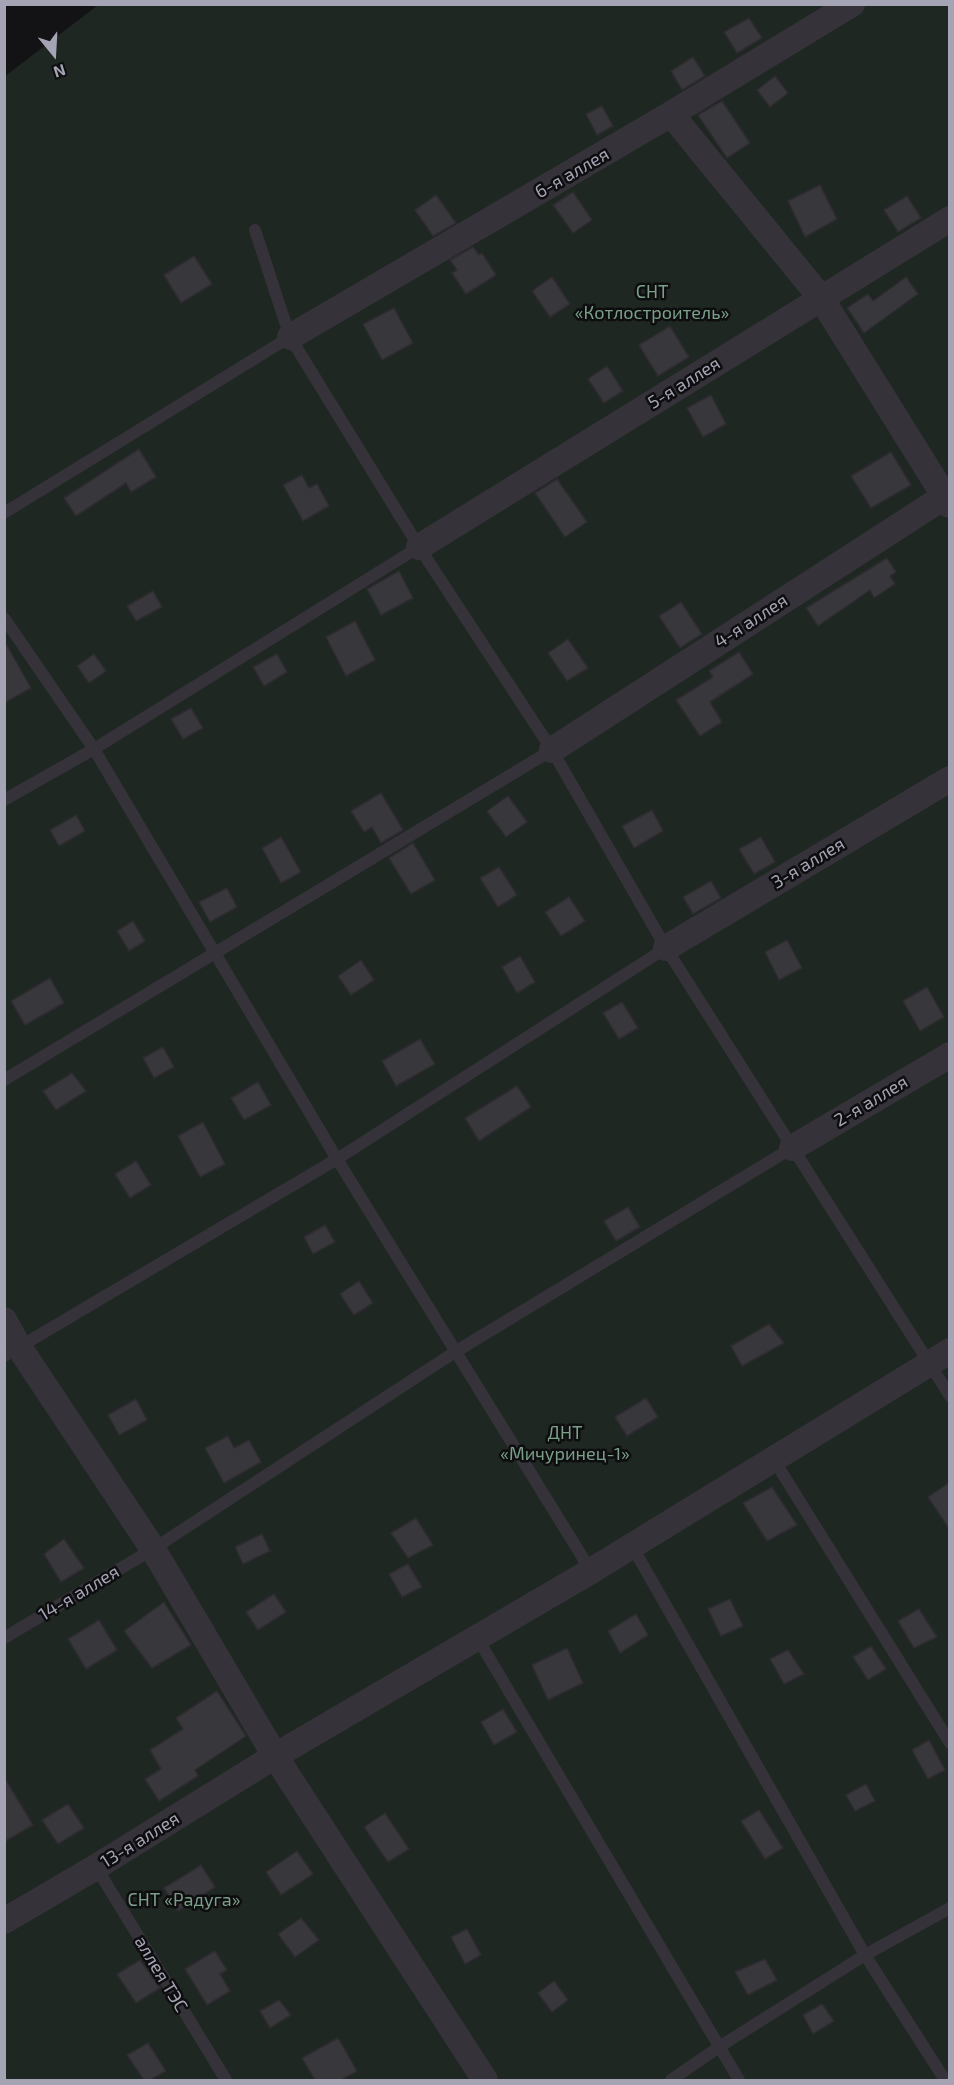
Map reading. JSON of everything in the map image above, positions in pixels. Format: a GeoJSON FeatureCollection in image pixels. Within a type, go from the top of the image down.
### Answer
{"type":"FeatureCollection","features":[{"type":"Feature","properties":{"kind":"street","name":"6-я аллея"},"geometry":{"type":"LineString","coordinates":[[290,338],[671,114],[852,4]]}},
{"type":"Feature","properties":{"kind":"street"},"geometry":{"type":"LineString","coordinates":[[671,114],[821,298],[948,498]]}},
{"type":"Feature","properties":{"kind":"street","name":"5-я аллея"},"geometry":{"type":"LineString","coordinates":[[418,547],[950,219]]}},
{"type":"Feature","properties":{"kind":"street","name":"4-я аллея"},"geometry":{"type":"LineString","coordinates":[[552,750],[948,498]]}},
{"type":"Feature","properties":{"kind":"street","name":"3-я аллея"},"geometry":{"type":"LineString","coordinates":[[666,948],[950,779]]}},
{"type":"Feature","properties":{"kind":"street","name":"2-я аллея"},"geometry":{"type":"LineString","coordinates":[[792,1148],[950,1055]]}},
{"type":"Feature","properties":{"kind":"street"},"geometry":{"type":"LineString","coordinates":[[4,1320],[12,1351],[153,1549],[275,1756],[485,2080]]}},
{"type":"Feature","properties":{"kind":"street","name":"13-я аллея"},"geometry":{"type":"LineString","coordinates":[[4,1921],[275,1756],[591,1571],[939,1357]]}},
{"type":"Feature","properties":{"kind":"lane"},"geometry":{"type":"LineString","coordinates":[[255,230],[290,338],[418,547],[552,750],[666,948],[792,1148],[939,1357],[950,1396]]}},
{"type":"Feature","properties":{"kind":"lane"},"geometry":{"type":"LineString","coordinates":[[4,513],[290,338]]}},
{"type":"Feature","properties":{"kind":"lane"},"geometry":{"type":"LineString","coordinates":[[4,800],[94,749],[418,547]]}},
{"type":"Feature","properties":{"kind":"lane"},"geometry":{"type":"LineString","coordinates":[[4,618],[94,749],[337,1159],[591,1571]]}},
{"type":"Feature","properties":{"kind":"lane"},"geometry":{"type":"LineString","coordinates":[[4,1080],[552,750]]}},
{"type":"Feature","properties":{"kind":"lane"},"geometry":{"type":"LineString","coordinates":[[12,1351],[337,1159],[666,948]]}},
{"type":"Feature","properties":{"kind":"lane","name":"14-я аллея"},"geometry":{"type":"LineString","coordinates":[[4,1638],[153,1549],[455,1352],[792,1148]]}},
{"type":"Feature","properties":{"kind":"lane"},"geometry":{"type":"LineString","coordinates":[[774,1460],[950,1743]]}},
{"type":"Feature","properties":{"kind":"lane"},"geometry":{"type":"LineString","coordinates":[[632,1546],[865,1955],[945,2080]]}},
{"type":"Feature","properties":{"kind":"lane"},"geometry":{"type":"LineString","coordinates":[[478,1639],[739,2080]]}},
{"type":"Feature","properties":{"kind":"lane","name":"аллея ТЭС"},"geometry":{"type":"LineString","coordinates":[[96,1867],[226,2080]]}},
{"type":"Feature","properties":{"kind":"lane"},"geometry":{"type":"LineString","coordinates":[[671,2080],[865,1955],[950,1908]]}},
{"type":"Feature","properties":{"kind":"green space"},"geometry":{"type":"Polygon","coordinates":[[[98,5],[949,5],[949,2080],[5,2080],[4,77],[98,5]]]}},
{"type":"Feature","properties":{"kind":"building"},"geometry":{"type":"Polygon","coordinates":[[[749,18],[762,38],[737,53],[724,32],[749,18]]]}},
{"type":"Feature","properties":{"kind":"building"},"geometry":{"type":"Polygon","coordinates":[[[693,57],[705,76],[682,90],[671,71],[693,57]]]}},
{"type":"Feature","properties":{"kind":"building"},"geometry":{"type":"Polygon","coordinates":[[[775,76],[788,93],[770,107],[757,90],[775,76]]]}},
{"type":"Feature","properties":{"kind":"building"},"geometry":{"type":"Polygon","coordinates":[[[722,101],[750,143],[727,158],[698,115],[722,101]]]}},
{"type":"Feature","properties":{"kind":"building"},"geometry":{"type":"Polygon","coordinates":[[[602,106],[613,126],[597,135],[586,114],[602,106]]]}},
{"type":"Feature","properties":{"kind":"building"},"geometry":{"type":"Polygon","coordinates":[[[820,185],[837,219],[805,237],[788,201],[820,185]]]}},
{"type":"Feature","properties":{"kind":"building"},"geometry":{"type":"Polygon","coordinates":[[[573,192],[592,220],[573,233],[553,205],[573,192]]]}},
{"type":"Feature","properties":{"kind":"building"},"geometry":{"type":"Polygon","coordinates":[[[436,195],[456,223],[433,236],[415,210],[436,195]]]}},
{"type":"Feature","properties":{"kind":"building"},"geometry":{"type":"Polygon","coordinates":[[[907,196],[921,218],[898,232],[884,210],[907,196]]]}},
{"type":"Feature","properties":{"kind":"building"},"geometry":{"type":"Polygon","coordinates":[[[473,247],[479,255],[482,253],[496,275],[466,294],[452,273],[457,270],[450,260],[473,247]]]}},
{"type":"Feature","properties":{"kind":"building"},"geometry":{"type":"Polygon","coordinates":[[[194,256],[212,284],[181,303],[164,275],[194,256]]]}},
{"type":"Feature","properties":{"kind":"building"},"geometry":{"type":"Polygon","coordinates":[[[552,277],[570,304],[550,317],[532,291],[552,277]]]}},
{"type":"Feature","properties":{"kind":"building"},"geometry":{"type":"Polygon","coordinates":[[[906,277],[918,294],[864,333],[847,308],[868,294],[873,301],[906,277]]]}},
{"type":"Feature","properties":{"kind":"building"},"geometry":{"type":"Polygon","coordinates":[[[394,308],[413,343],[382,360],[363,324],[394,308]]]}},
{"type":"Feature","properties":{"kind":"building"},"geometry":{"type":"Polygon","coordinates":[[[670,326],[689,357],[658,376],[639,345],[670,326]]]}},
{"type":"Feature","properties":{"kind":"building"},"geometry":{"type":"Polygon","coordinates":[[[607,366],[623,391],[604,403],[588,379],[607,366]]]}},
{"type":"Feature","properties":{"kind":"building"},"geometry":{"type":"Polygon","coordinates":[[[711,395],[726,424],[703,437],[687,408],[711,395]]]}},
{"type":"Feature","properties":{"kind":"building"},"geometry":{"type":"Polygon","coordinates":[[[139,449],[156,477],[131,492],[126,483],[76,516],[64,498],[139,449]]]}},
{"type":"Feature","properties":{"kind":"building"},"geometry":{"type":"Polygon","coordinates":[[[891,452],[911,485],[871,508],[851,476],[891,452]]]}},
{"type":"Feature","properties":{"kind":"building"},"geometry":{"type":"Polygon","coordinates":[[[302,475],[309,488],[317,484],[329,506],[303,521],[283,485],[302,475]]]}},
{"type":"Feature","properties":{"kind":"building"},"geometry":{"type":"Polygon","coordinates":[[[557,479],[587,522],[565,537],[535,493],[557,479]]]}},
{"type":"Feature","properties":{"kind":"building"},"geometry":{"type":"Polygon","coordinates":[[[887,558],[896,572],[890,576],[895,584],[874,598],[870,590],[818,626],[806,608],[887,558]]]}},
{"type":"Feature","properties":{"kind":"building"},"geometry":{"type":"Polygon","coordinates":[[[399,571],[413,598],[381,615],[367,589],[399,571]]]}},
{"type":"Feature","properties":{"kind":"building"},"geometry":{"type":"Polygon","coordinates":[[[153,591],[162,607],[136,621],[127,606],[153,591]]]}},
{"type":"Feature","properties":{"kind":"building"},"geometry":{"type":"Polygon","coordinates":[[[681,602],[702,634],[680,648],[659,616],[681,602]]]}},
{"type":"Feature","properties":{"kind":"building"},"geometry":{"type":"Polygon","coordinates":[[[355,621],[375,660],[346,676],[326,637],[355,621]]]}},
{"type":"Feature","properties":{"kind":"building"},"geometry":{"type":"Polygon","coordinates":[[[568,639],[588,668],[567,681],[548,653],[568,639]]]}},
{"type":"Feature","properties":{"kind":"building"},"geometry":{"type":"Polygon","coordinates":[[[4,640],[31,688],[4,703],[4,640]]]}},
{"type":"Feature","properties":{"kind":"building"},"geometry":{"type":"Polygon","coordinates":[[[739,652],[753,674],[710,702],[722,722],[700,736],[676,700],[713,677],[709,671],[739,652]]]}},
{"type":"Feature","properties":{"kind":"building"},"geometry":{"type":"Polygon","coordinates":[[[94,654],[106,671],[89,683],[77,666],[94,654]]]}},
{"type":"Feature","properties":{"kind":"building"},"geometry":{"type":"Polygon","coordinates":[[[277,654],[287,672],[264,686],[253,667],[277,654]]]}},
{"type":"Feature","properties":{"kind":"building"},"geometry":{"type":"Polygon","coordinates":[[[191,708],[203,728],[183,739],[171,719],[191,708]]]}},
{"type":"Feature","properties":{"kind":"building"},"geometry":{"type":"Polygon","coordinates":[[[381,793],[403,830],[381,843],[372,827],[364,832],[351,811],[381,793]]]}},
{"type":"Feature","properties":{"kind":"building"},"geometry":{"type":"Polygon","coordinates":[[[508,796],[527,822],[506,837],[487,811],[508,796]]]}},
{"type":"Feature","properties":{"kind":"building"},"geometry":{"type":"Polygon","coordinates":[[[652,810],[663,831],[634,848],[622,826],[652,810]]]}},
{"type":"Feature","properties":{"kind":"building"},"geometry":{"type":"Polygon","coordinates":[[[76,815],[85,831],[59,846],[50,830],[76,815]]]}},
{"type":"Feature","properties":{"kind":"building"},"geometry":{"type":"Polygon","coordinates":[[[281,837],[301,872],[281,883],[262,848],[281,837]]]}},
{"type":"Feature","properties":{"kind":"building"},"geometry":{"type":"Polygon","coordinates":[[[761,837],[775,862],[754,874],[739,849],[761,837]]]}},
{"type":"Feature","properties":{"kind":"building"},"geometry":{"type":"Polygon","coordinates":[[[413,843],[435,880],[411,894],[389,858],[413,843]]]}},
{"type":"Feature","properties":{"kind":"building"},"geometry":{"type":"Polygon","coordinates":[[[499,867],[517,895],[498,907],[480,878],[499,867]]]}},
{"type":"Feature","properties":{"kind":"building"},"geometry":{"type":"Polygon","coordinates":[[[711,881],[721,898],[693,914],[683,897],[711,881]]]}},
{"type":"Feature","properties":{"kind":"building"},"geometry":{"type":"Polygon","coordinates":[[[227,888],[237,907],[210,922],[199,902],[227,888]]]}},
{"type":"Feature","properties":{"kind":"building"},"geometry":{"type":"Polygon","coordinates":[[[569,897],[585,921],[561,936],[545,912],[569,897]]]}},
{"type":"Feature","properties":{"kind":"building"},"geometry":{"type":"Polygon","coordinates":[[[133,921],[145,941],[129,951],[117,931],[133,921]]]}},
{"type":"Feature","properties":{"kind":"building"},"geometry":{"type":"Polygon","coordinates":[[[787,940],[802,968],[779,980],[765,952],[787,940]]]}},
{"type":"Feature","properties":{"kind":"building"},"geometry":{"type":"Polygon","coordinates":[[[520,956],[535,982],[517,993],[502,967],[520,956]]]}},
{"type":"Feature","properties":{"kind":"building"},"geometry":{"type":"Polygon","coordinates":[[[361,960],[374,980],[351,995],[338,976],[361,960]]]}},
{"type":"Feature","properties":{"kind":"building"},"geometry":{"type":"Polygon","coordinates":[[[50,978],[64,1003],[25,1025],[11,1001],[50,978]]]}},
{"type":"Feature","properties":{"kind":"building"},"geometry":{"type":"Polygon","coordinates":[[[927,987],[944,1017],[920,1031],[903,1001],[927,987]]]}},
{"type":"Feature","properties":{"kind":"building"},"geometry":{"type":"Polygon","coordinates":[[[622,1002],[638,1028],[619,1039],[603,1013],[622,1002]]]}},
{"type":"Feature","properties":{"kind":"building"},"geometry":{"type":"Polygon","coordinates":[[[420,1039],[435,1064],[396,1086],[382,1061],[420,1039]]]}},
{"type":"Feature","properties":{"kind":"building"},"geometry":{"type":"Polygon","coordinates":[[[163,1047],[174,1067],[154,1078],[143,1058],[163,1047]]]}},
{"type":"Feature","properties":{"kind":"building"},"geometry":{"type":"Polygon","coordinates":[[[72,1073],[86,1091],[56,1110],[43,1091],[72,1073]]]}},
{"type":"Feature","properties":{"kind":"building"},"geometry":{"type":"Polygon","coordinates":[[[258,1082],[271,1105],[244,1120],[231,1098],[258,1082]]]}},
{"type":"Feature","properties":{"kind":"building"},"geometry":{"type":"Polygon","coordinates":[[[517,1086],[531,1107],[479,1141],[465,1118],[517,1086]]]}},
{"type":"Feature","properties":{"kind":"building"},"geometry":{"type":"Polygon","coordinates":[[[203,1122],[225,1164],[200,1177],[178,1136],[203,1122]]]}},
{"type":"Feature","properties":{"kind":"building"},"geometry":{"type":"Polygon","coordinates":[[[136,1161],[151,1185],[130,1198],[115,1174],[136,1161]]]}},
{"type":"Feature","properties":{"kind":"building"},"geometry":{"type":"Polygon","coordinates":[[[628,1207],[640,1227],[616,1241],[604,1221],[628,1207]]]}},
{"type":"Feature","properties":{"kind":"building"},"geometry":{"type":"Polygon","coordinates":[[[325,1225],[335,1242],[313,1254],[304,1237],[325,1225]]]}},
{"type":"Feature","properties":{"kind":"building"},"geometry":{"type":"Polygon","coordinates":[[[359,1281],[373,1303],[354,1315],[340,1294],[359,1281]]]}},
{"type":"Feature","properties":{"kind":"building"},"geometry":{"type":"Polygon","coordinates":[[[769,1324],[784,1343],[742,1366],[731,1346],[769,1324]]]}},
{"type":"Feature","properties":{"kind":"building"},"geometry":{"type":"Polygon","coordinates":[[[646,1398],[658,1417],[627,1436],[615,1417],[646,1398]]]}},
{"type":"Feature","properties":{"kind":"building"},"geometry":{"type":"Polygon","coordinates":[[[136,1399],[147,1420],[119,1435],[108,1415],[136,1399]]]}},
{"type":"Feature","properties":{"kind":"building"},"geometry":{"type":"Polygon","coordinates":[[[228,1436],[234,1448],[249,1440],[261,1462],[224,1483],[205,1448],[228,1436]]]}},
{"type":"Feature","properties":{"kind":"building"},"geometry":{"type":"Polygon","coordinates":[[[950,1482],[950,1530],[928,1497],[950,1482]]]}},
{"type":"Feature","properties":{"kind":"building"},"geometry":{"type":"Polygon","coordinates":[[[772,1487],[797,1525],[767,1541],[743,1503],[772,1487]]]}},
{"type":"Feature","properties":{"kind":"building"},"geometry":{"type":"Polygon","coordinates":[[[416,1518],[433,1545],[408,1558],[391,1533],[416,1518]]]}},
{"type":"Feature","properties":{"kind":"building"},"geometry":{"type":"Polygon","coordinates":[[[262,1534],[270,1551],[243,1564],[235,1547],[262,1534]]]}},
{"type":"Feature","properties":{"kind":"building"},"geometry":{"type":"Polygon","coordinates":[[[64,1539],[84,1568],[61,1582],[44,1554],[64,1539]]]}},
{"type":"Feature","properties":{"kind":"building"},"geometry":{"type":"Polygon","coordinates":[[[408,1564],[422,1587],[402,1597],[389,1574],[408,1564]]]}},
{"type":"Feature","properties":{"kind":"building"},"geometry":{"type":"Polygon","coordinates":[[[274,1594],[286,1612],[258,1630],[246,1612],[274,1594]]]}},
{"type":"Feature","properties":{"kind":"building"},"geometry":{"type":"Polygon","coordinates":[[[730,1599],[743,1626],[721,1636],[708,1609],[730,1599]]]}},
{"type":"Feature","properties":{"kind":"building"},"geometry":{"type":"Polygon","coordinates":[[[164,1602],[191,1645],[152,1668],[124,1631],[164,1602]]]}},
{"type":"Feature","properties":{"kind":"building"},"geometry":{"type":"Polygon","coordinates":[[[919,1609],[937,1637],[914,1648],[898,1621],[919,1609]]]}},
{"type":"Feature","properties":{"kind":"building"},"geometry":{"type":"Polygon","coordinates":[[[636,1614],[648,1635],[620,1653],[608,1631],[636,1614]]]}},
{"type":"Feature","properties":{"kind":"building"},"geometry":{"type":"Polygon","coordinates":[[[99,1620],[117,1650],[86,1669],[68,1639],[99,1620]]]}},
{"type":"Feature","properties":{"kind":"building"},"geometry":{"type":"Polygon","coordinates":[[[871,1646],[886,1669],[868,1680],[853,1657],[871,1646]]]}},
{"type":"Feature","properties":{"kind":"building"},"geometry":{"type":"Polygon","coordinates":[[[567,1648],[583,1683],[548,1700],[532,1665],[567,1648]]]}},
{"type":"Feature","properties":{"kind":"building"},"geometry":{"type":"Polygon","coordinates":[[[788,1650],[804,1674],[784,1684],[770,1659],[788,1650]]]}},
{"type":"Feature","properties":{"kind":"building"},"geometry":{"type":"Polygon","coordinates":[[[217,1691],[246,1736],[195,1770],[198,1776],[159,1801],[145,1779],[161,1769],[150,1750],[183,1729],[176,1718],[217,1691]]]}},
{"type":"Feature","properties":{"kind":"building"},"geometry":{"type":"Polygon","coordinates":[[[503,1709],[517,1732],[494,1745],[481,1722],[503,1709]]]}},
{"type":"Feature","properties":{"kind":"building"},"geometry":{"type":"Polygon","coordinates":[[[929,1740],[945,1770],[928,1779],[912,1750],[929,1740]]]}},
{"type":"Feature","properties":{"kind":"building"},"geometry":{"type":"Polygon","coordinates":[[[4,1777],[33,1825],[4,1842],[4,1777]]]}},
{"type":"Feature","properties":{"kind":"building"},"geometry":{"type":"Polygon","coordinates":[[[866,1784],[875,1801],[855,1811],[846,1795],[866,1784]]]}},
{"type":"Feature","properties":{"kind":"building"},"geometry":{"type":"Polygon","coordinates":[[[68,1804],[84,1828],[58,1844],[42,1820],[68,1804]]]}},
{"type":"Feature","properties":{"kind":"building"},"geometry":{"type":"Polygon","coordinates":[[[759,1810],[783,1848],[765,1859],[741,1821],[759,1810]]]}},
{"type":"Feature","properties":{"kind":"building"},"geometry":{"type":"Polygon","coordinates":[[[385,1813],[409,1849],[388,1862],[364,1827],[385,1813]]]}},
{"type":"Feature","properties":{"kind":"building"},"geometry":{"type":"Polygon","coordinates":[[[297,1851],[313,1874],[281,1895],[266,1872],[297,1851]]]}},
{"type":"Feature","properties":{"kind":"building"},"geometry":{"type":"Polygon","coordinates":[[[201,1865],[215,1887],[178,1911],[164,1888],[201,1865]]]}},
{"type":"Feature","properties":{"kind":"building"},"geometry":{"type":"Polygon","coordinates":[[[301,1918],[319,1940],[295,1957],[278,1934],[301,1918]]]}},
{"type":"Feature","properties":{"kind":"building"},"geometry":{"type":"Polygon","coordinates":[[[467,1929],[481,1955],[465,1964],[451,1937],[467,1929]]]}},
{"type":"Feature","properties":{"kind":"building"},"geometry":{"type":"Polygon","coordinates":[[[215,1951],[227,1970],[220,1974],[230,1991],[207,2005],[185,1969],[215,1951]]]}},
{"type":"Feature","properties":{"kind":"building"},"geometry":{"type":"Polygon","coordinates":[[[765,1959],[777,1980],[748,1995],[735,1972],[765,1959]]]}},
{"type":"Feature","properties":{"kind":"building"},"geometry":{"type":"Polygon","coordinates":[[[140,1960],[160,1988],[136,2003],[117,1974],[140,1960]]]}},
{"type":"Feature","properties":{"kind":"building"},"geometry":{"type":"Polygon","coordinates":[[[554,1981],[568,2000],[552,2012],[538,1993],[554,1981]]]}},
{"type":"Feature","properties":{"kind":"building"},"geometry":{"type":"Polygon","coordinates":[[[279,2000],[291,2015],[270,2028],[260,2011],[279,2000]]]}},
{"type":"Feature","properties":{"kind":"building"},"geometry":{"type":"Polygon","coordinates":[[[822,2004],[834,2021],[813,2034],[803,2015],[822,2004]]]}},
{"type":"Feature","properties":{"kind":"building"},"geometry":{"type":"Polygon","coordinates":[[[338,2038],[357,2071],[341,2080],[315,2080],[302,2058],[338,2038]]]}},
{"type":"Feature","properties":{"kind":"building"},"geometry":{"type":"Polygon","coordinates":[[[148,2043],[166,2071],[150,2080],[144,2080],[127,2055],[148,2043]]]}},
{"type":"Feature","properties":{"kind":"park label","name":"СНТ «Котлостроитель»"},"geometry":{"type":"Point","coordinates":[652,302]}},
{"type":"Feature","properties":{"kind":"park label","name":"ДНТ «Мичуринец-1»"},"geometry":{"type":"Point","coordinates":[565,1443]}},
{"type":"Feature","properties":{"kind":"park label","name":"СНТ «Радуга»"},"geometry":{"type":"Point","coordinates":[184,1900]}}]}
